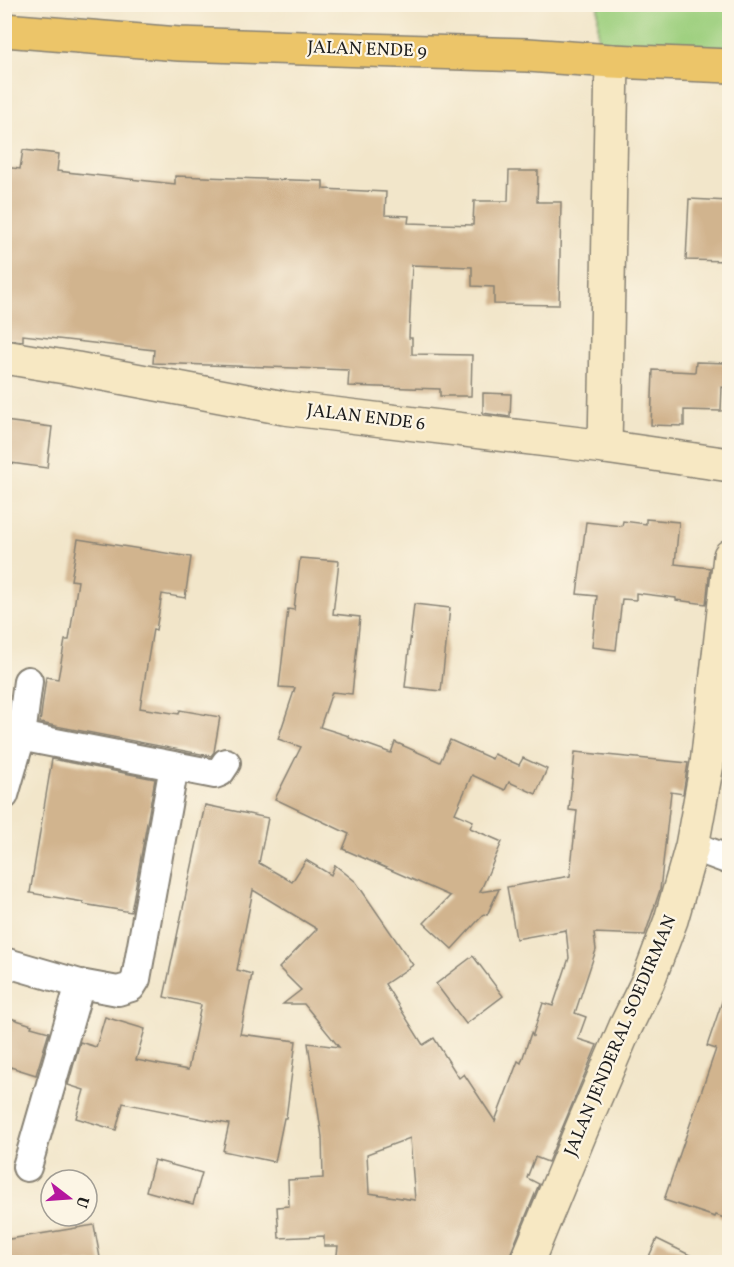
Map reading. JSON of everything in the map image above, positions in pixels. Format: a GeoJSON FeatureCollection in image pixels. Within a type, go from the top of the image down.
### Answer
{"type":"FeatureCollection","features":[{"type":"Feature","properties":{"kind":"highway","name":"JALAN ENDE 9"},"geometry":{"type":"LineString","coordinates":[[4,30],[179,44],[528,55],[729,66]]}},
{"type":"Feature","properties":{"kind":"street"},"geometry":{"type":"LineString","coordinates":[[605,447],[612,61]]}},
{"type":"Feature","properties":{"kind":"street","name":"JALAN ENDE 6"},"geometry":{"type":"LineString","coordinates":[[4,357],[284,408],[605,447],[729,465]]}},
{"type":"Feature","properties":{"kind":"street","name":"JALAN JENDERAL SOEDIRMAN"},"geometry":{"type":"LineString","coordinates":[[527,1263],[583,1126],[656,961],[671,920],[692,846],[707,764],[729,556]]}},
{"type":"Feature","properties":{"kind":"street"},"geometry":{"type":"LineString","coordinates":[[4,795],[13,735],[28,681]]}},
{"type":"Feature","properties":{"kind":"street"},"geometry":{"type":"LineString","coordinates":[[13,735],[215,774],[220,772],[226,763]]}},
{"type":"Feature","properties":{"kind":"street"},"geometry":{"type":"LineString","coordinates":[[4,962],[80,984],[118,991],[131,987],[136,979],[174,766]]}},
{"type":"Feature","properties":{"kind":"street"},"geometry":{"type":"LineString","coordinates":[[692,846],[729,860]]}},
{"type":"Feature","properties":{"kind":"street"},"geometry":{"type":"LineString","coordinates":[[27,1167],[80,984]]}},
{"type":"Feature","properties":{"kind":"green space"},"geometry":{"type":"Polygon","coordinates":[[[598,5],[729,5],[729,47],[598,43],[598,5]]]}},
{"type":"Feature","properties":{"kind":"building"},"geometry":{"type":"Polygon","coordinates":[[[23,150],[59,154],[57,171],[175,184],[175,176],[323,181],[323,189],[386,192],[385,215],[409,216],[408,223],[473,225],[474,201],[508,201],[509,171],[538,171],[537,202],[561,202],[559,305],[494,304],[494,287],[472,286],[472,267],[412,265],[409,338],[412,338],[412,354],[472,355],[471,396],[440,396],[440,389],[348,386],[349,370],[153,363],[154,350],[23,335],[23,341],[4,339],[4,167],[20,169],[23,150]]]}},
{"type":"Feature","properties":{"kind":"building"},"geometry":{"type":"Polygon","coordinates":[[[689,199],[729,201],[729,261],[686,260],[689,199]]]}},
{"type":"Feature","properties":{"kind":"building"},"geometry":{"type":"Polygon","coordinates":[[[696,362],[729,363],[729,388],[722,387],[721,411],[684,410],[684,426],[651,425],[653,370],[695,372],[696,362]]]}},
{"type":"Feature","properties":{"kind":"building"},"geometry":{"type":"Polygon","coordinates":[[[483,393],[511,394],[510,417],[483,413],[483,393]]]}},
{"type":"Feature","properties":{"kind":"building"},"geometry":{"type":"Polygon","coordinates":[[[4,421],[52,427],[47,468],[4,462],[4,421]]]}},
{"type":"Feature","properties":{"kind":"building"},"geometry":{"type":"Polygon","coordinates":[[[646,519],[679,522],[675,564],[710,568],[706,604],[636,593],[636,600],[622,599],[616,650],[592,647],[597,596],[577,594],[586,522],[622,526],[623,521],[646,524],[646,519]]]}},
{"type":"Feature","properties":{"kind":"building"},"geometry":{"type":"Polygon","coordinates":[[[78,539],[191,557],[185,598],[162,594],[156,630],[153,629],[140,708],[179,714],[180,710],[220,717],[214,752],[211,756],[40,723],[46,677],[58,679],[65,640],[69,640],[78,581],[71,580],[78,539]]]}},
{"type":"Feature","properties":{"kind":"building"},"geometry":{"type":"Polygon","coordinates":[[[300,558],[339,561],[333,614],[360,617],[352,694],[332,692],[320,727],[391,753],[395,742],[440,762],[450,740],[492,759],[494,754],[519,765],[523,758],[547,769],[536,794],[509,782],[505,790],[472,775],[455,813],[473,821],[470,828],[502,842],[480,892],[499,889],[487,915],[484,914],[452,949],[424,923],[450,896],[343,849],[349,834],[275,799],[301,747],[278,739],[295,688],[279,687],[288,609],[294,610],[300,558]]]}},
{"type":"Feature","properties":{"kind":"building"},"geometry":{"type":"Polygon","coordinates":[[[414,604],[450,608],[441,691],[405,687],[414,604]]]}},
{"type":"Feature","properties":{"kind":"building"},"geometry":{"type":"Polygon","coordinates":[[[575,752],[688,763],[683,794],[671,792],[660,890],[645,935],[594,933],[596,950],[575,1013],[586,1017],[578,1039],[597,1045],[548,1162],[535,1157],[527,1178],[539,1184],[510,1255],[509,1263],[336,1263],[338,1246],[324,1246],[324,1236],[279,1238],[277,1207],[289,1206],[288,1180],[323,1178],[322,1137],[308,1043],[339,1047],[304,1004],[283,1004],[301,990],[279,968],[317,929],[253,890],[237,970],[252,974],[240,1034],[296,1041],[286,1118],[284,1118],[275,1162],[223,1151],[229,1124],[123,1103],[116,1130],[76,1118],[84,1090],[68,1085],[80,1042],[96,1047],[105,1017],[145,1029],[136,1060],[188,1070],[201,1005],[164,997],[205,805],[268,818],[259,863],[292,882],[306,860],[331,875],[335,865],[356,882],[413,965],[385,984],[423,1045],[434,1038],[459,1078],[464,1074],[495,1121],[518,1061],[521,1063],[531,1033],[533,1037],[543,1003],[553,1006],[569,958],[566,930],[516,939],[507,887],[570,876],[577,811],[569,810],[575,752]],[[410,1138],[367,1154],[369,1193],[415,1200],[410,1138]]]}},
{"type":"Feature","properties":{"kind":"building"},"geometry":{"type":"Polygon","coordinates":[[[52,759],[155,779],[131,912],[30,893],[52,759]]]}},
{"type":"Feature","properties":{"kind":"building"},"geometry":{"type":"Polygon","coordinates":[[[473,956],[503,996],[466,1024],[436,984],[473,956]]]}},
{"type":"Feature","properties":{"kind":"building"},"geometry":{"type":"Polygon","coordinates":[[[726,990],[729,990],[729,1220],[664,1200],[716,1049],[707,1046],[726,990]]]}},
{"type":"Feature","properties":{"kind":"building"},"geometry":{"type":"Polygon","coordinates":[[[4,1016],[49,1032],[36,1075],[4,1065],[4,1016]]]}},
{"type":"Feature","properties":{"kind":"building"},"geometry":{"type":"Polygon","coordinates":[[[154,1160],[202,1173],[193,1204],[146,1191],[154,1160]]]}},
{"type":"Feature","properties":{"kind":"building"},"geometry":{"type":"Polygon","coordinates":[[[76,1228],[95,1228],[101,1263],[4,1263],[4,1240],[76,1228]]]}},
{"type":"Feature","properties":{"kind":"building"},"geometry":{"type":"Polygon","coordinates":[[[657,1239],[706,1263],[646,1263],[657,1239]]]}}]}
